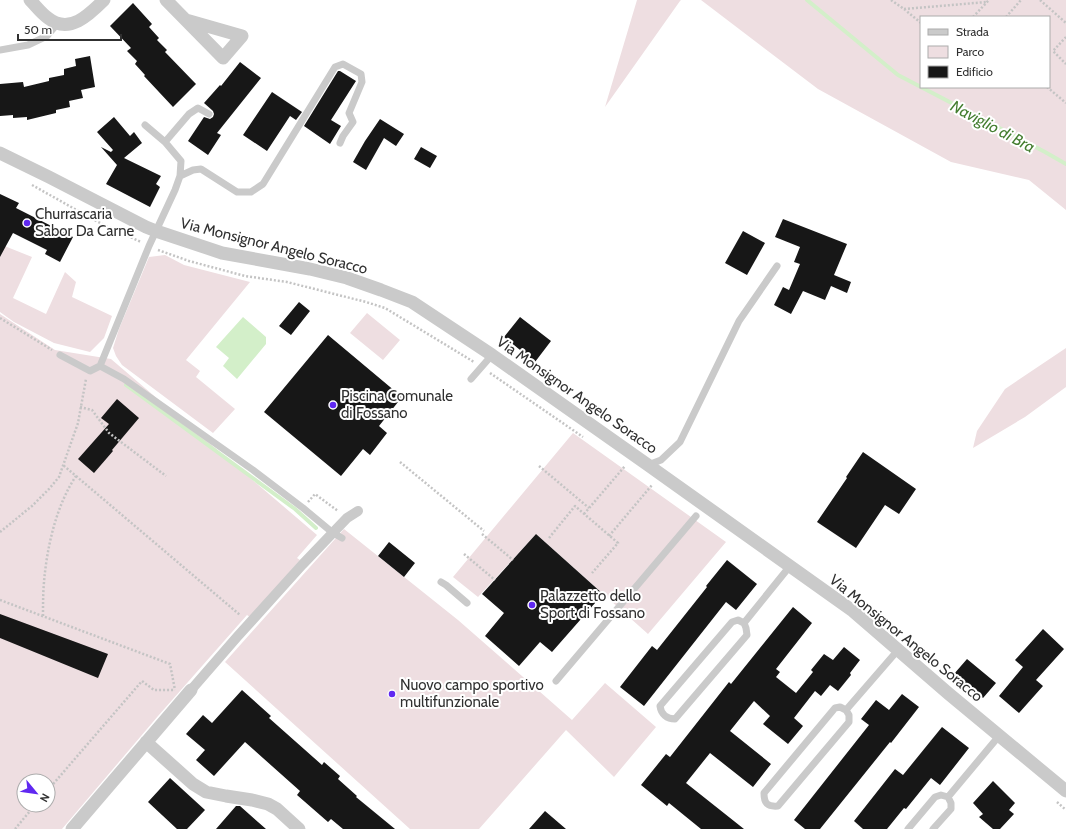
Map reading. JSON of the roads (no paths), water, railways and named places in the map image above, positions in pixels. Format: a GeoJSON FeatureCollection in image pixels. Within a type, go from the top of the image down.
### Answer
{"type":"FeatureCollection","features":[{"type":"Feature","properties":{"kind":"street"},"geometry":{"type":"LineString","coordinates":[[30,0],[49,19],[58,24],[70,24],[81,20],[104,0]]}},
{"type":"Feature","properties":{"kind":"street"},"geometry":{"type":"LineString","coordinates":[[166,0],[186,20]]}},
{"type":"Feature","properties":{"kind":"street","name":"Via Monsignor Angelo Soracco"},"geometry":{"type":"LineString","coordinates":[[0,154],[49,177],[156,232],[222,253],[310,269],[346,278],[412,302],[492,355],[853,611],[999,736],[1066,791]]}},
{"type":"Feature","properties":{"kind":"street"},"geometry":{"type":"LineString","coordinates":[[72,829],[124,770],[194,686],[286,582],[338,535],[347,518],[358,511]]}},
{"type":"Feature","properties":{"kind":"street"},"geometry":{"type":"LineString","coordinates":[[146,742],[193,784],[206,792],[268,804],[278,809],[299,829]]}},
{"type":"Feature","properties":{"kind":"lane"},"geometry":{"type":"LineString","coordinates":[[0,50],[28,45],[47,36],[58,24]]}},
{"type":"Feature","properties":{"kind":"lane"},"geometry":{"type":"LineString","coordinates":[[180,176],[192,170],[201,169],[237,192],[251,192],[263,184],[335,67],[343,64],[362,74],[362,82],[349,113],[353,122],[340,142]]}},
{"type":"Feature","properties":{"kind":"lane"},"geometry":{"type":"LineString","coordinates":[[165,142],[189,114],[198,108],[209,114]]}},
{"type":"Feature","properties":{"kind":"lane"},"geometry":{"type":"LineString","coordinates":[[60,355],[90,371],[100,366],[149,246],[175,190],[180,176],[181,161],[165,142],[145,125]]}},
{"type":"Feature","properties":{"kind":"lane"},"geometry":{"type":"LineString","coordinates":[[648,465],[661,460],[680,442],[739,321],[777,266]]}},
{"type":"Feature","properties":{"kind":"lane"},"geometry":{"type":"LineString","coordinates":[[470,380],[492,355]]}},
{"type":"Feature","properties":{"kind":"lane"},"geometry":{"type":"LineString","coordinates":[[100,366],[124,379],[253,470],[338,535]]}},
{"type":"Feature","properties":{"kind":"lane"},"geometry":{"type":"LineString","coordinates":[[556,681],[696,516]]}},
{"type":"Feature","properties":{"kind":"lane"},"geometry":{"type":"LineString","coordinates":[[744,623],[790,566]]}},
{"type":"Feature","properties":{"kind":"lane"},"geometry":{"type":"LineString","coordinates":[[441,582],[467,603]]}},
{"type":"Feature","properties":{"kind":"lane"},"geometry":{"type":"LineString","coordinates":[[738,620],[744,623],[747,634],[675,718],[670,719],[665,716],[661,711],[660,706],[732,622],[738,620]]}},
{"type":"Feature","properties":{"kind":"lane"},"geometry":{"type":"LineString","coordinates":[[846,710],[898,650]]}},
{"type":"Feature","properties":{"kind":"lane"},"geometry":{"type":"LineString","coordinates":[[840,707],[846,710],[849,715],[849,722],[778,806],[773,807],[766,804],[764,793],[835,708],[840,707]]}},
{"type":"Feature","properties":{"kind":"lane"},"geometry":{"type":"LineString","coordinates":[[948,797],[999,736]]}},
{"type":"Feature","properties":{"kind":"lane"},"geometry":{"type":"LineString","coordinates":[[908,829],[935,797],[941,795],[948,797],[951,803],[951,809],[934,829]]}},
{"type":"Feature","properties":{"kind":"waterway","name":"Naviglio di Bra"},"geometry":{"type":"LineString","coordinates":[[807,0],[898,75],[920,87]]}},
{"type":"Feature","properties":{"kind":"waterway","name":"Naviglio di Bra"},"geometry":{"type":"LineString","coordinates":[[923,88],[1066,164]]}},
{"type":"Feature","properties":{"kind":"waterway"},"geometry":{"type":"LineString","coordinates":[[126,385],[295,509],[316,528]]}},
{"type":"Feature","properties":{"kind":"place","name":"Churrascaria Sabor Da Carne"},"geometry":{"type":"Point","coordinates":[27,223]}},
{"type":"Feature","properties":{"kind":"place","name":"Piscina Comunale di Fossano"},"geometry":{"type":"Point","coordinates":[333,405]}},
{"type":"Feature","properties":{"kind":"place","name":"Palazzetto dello Sport di Fossano"},"geometry":{"type":"Point","coordinates":[532,605]}},
{"type":"Feature","properties":{"kind":"place","name":"Nuovo campo sportivo multifunzionale"},"geometry":{"type":"Point","coordinates":[392,694]}}]}
